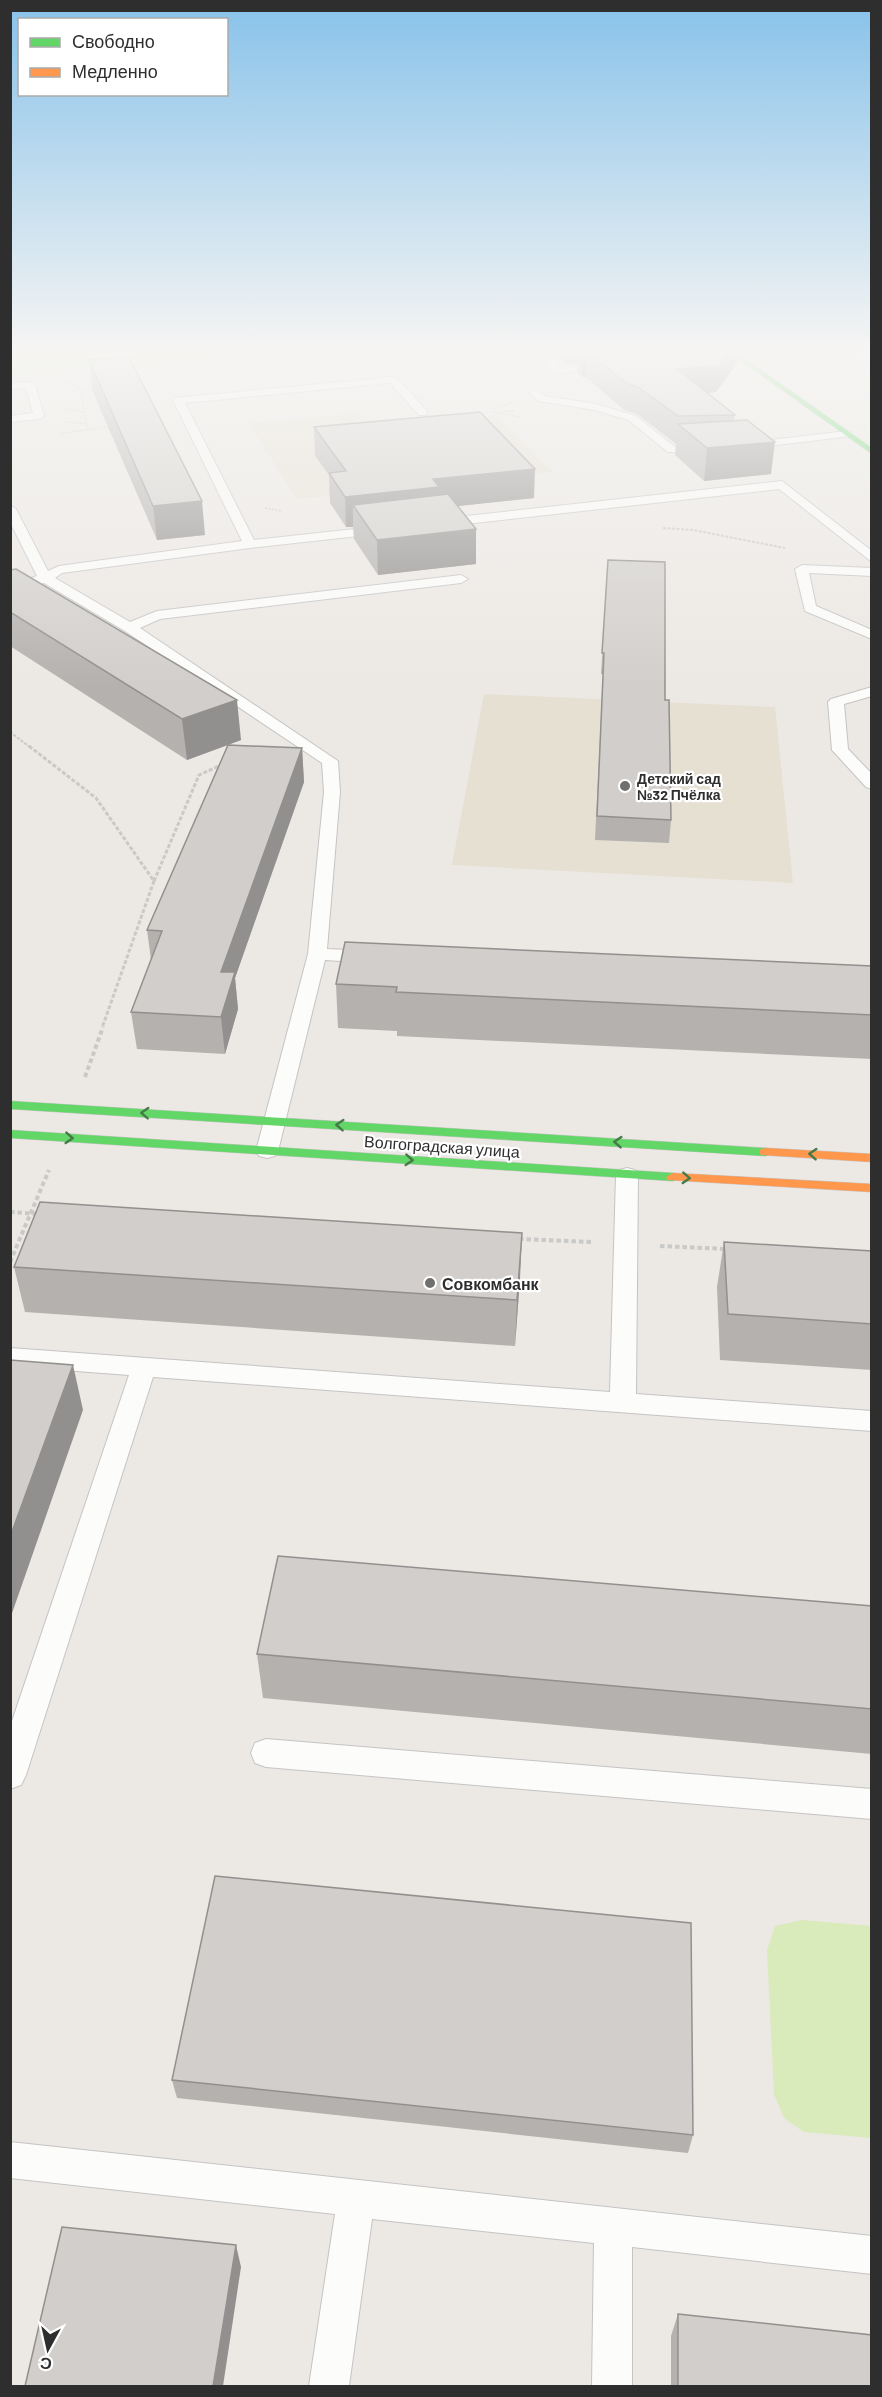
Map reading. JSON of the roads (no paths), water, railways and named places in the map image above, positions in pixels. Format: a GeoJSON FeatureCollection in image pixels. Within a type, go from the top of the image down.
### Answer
{"type":"FeatureCollection","features":[{"type":"Feature","properties":{"kind":"main road"},"geometry":{"type":"LineString","coordinates":[[10,1105],[872,1158]]}},
{"type":"Feature","properties":{"kind":"main road","name":"Волгоградская улица"},"geometry":{"type":"LineString","coordinates":[[10,1134],[627,1175],[872,1188]]}},
{"type":"Feature","properties":{"kind":"lane"},"geometry":{"type":"LineString","coordinates":[[209,462],[250,544]]}},
{"type":"Feature","properties":{"kind":"lane"},"geometry":{"type":"LineString","coordinates":[[428,524],[782,485],[872,558]]}},
{"type":"Feature","properties":{"kind":"lane"},"geometry":{"type":"LineString","coordinates":[[10,509],[45,578],[130,628],[330,761],[332,792],[317,954],[267,1151]]}},
{"type":"Feature","properties":{"kind":"lane"},"geometry":{"type":"LineString","coordinates":[[10,590],[45,578],[60,570],[250,544],[395,528]]}},
{"type":"Feature","properties":{"kind":"lane"},"geometry":{"type":"LineString","coordinates":[[872,572],[802,569],[810,608],[872,635]]}},
{"type":"Feature","properties":{"kind":"lane"},"geometry":{"type":"LineString","coordinates":[[130,628],[157,615],[460,579]]}},
{"type":"Feature","properties":{"kind":"lane"},"geometry":{"type":"LineString","coordinates":[[872,691],[836,702],[840,750],[872,784]]}},
{"type":"Feature","properties":{"kind":"lane"},"geometry":{"type":"LineString","coordinates":[[317,954],[388,958]]}},
{"type":"Feature","properties":{"kind":"lane"},"geometry":{"type":"LineString","coordinates":[[623,1403],[627,1175]]}},
{"type":"Feature","properties":{"kind":"lane"},"geometry":{"type":"LineString","coordinates":[[10,1357],[872,1421]]}},
{"type":"Feature","properties":{"kind":"lane"},"geometry":{"type":"LineString","coordinates":[[10,1776],[144,1367]]}},
{"type":"Feature","properties":{"kind":"lane"},"geometry":{"type":"LineString","coordinates":[[266,1753],[872,1804]]}},
{"type":"Feature","properties":{"kind":"lane"},"geometry":{"type":"LineString","coordinates":[[10,2160],[872,2255]]}},
{"type":"Feature","properties":{"kind":"lane"},"geometry":{"type":"LineString","coordinates":[[329,2386],[356,2198]]}},
{"type":"Feature","properties":{"kind":"lane"},"geometry":{"type":"LineString","coordinates":[[612,2386],[613,2227]]}},
{"type":"Feature","properties":{"kind":"place","name":"Детский сад №32 Пчёлка"},"geometry":{"type":"Point","coordinates":[625,786]}},
{"type":"Feature","properties":{"kind":"place","name":"Совкомбанк"},"geometry":{"type":"Point","coordinates":[430,1283]}}]}
